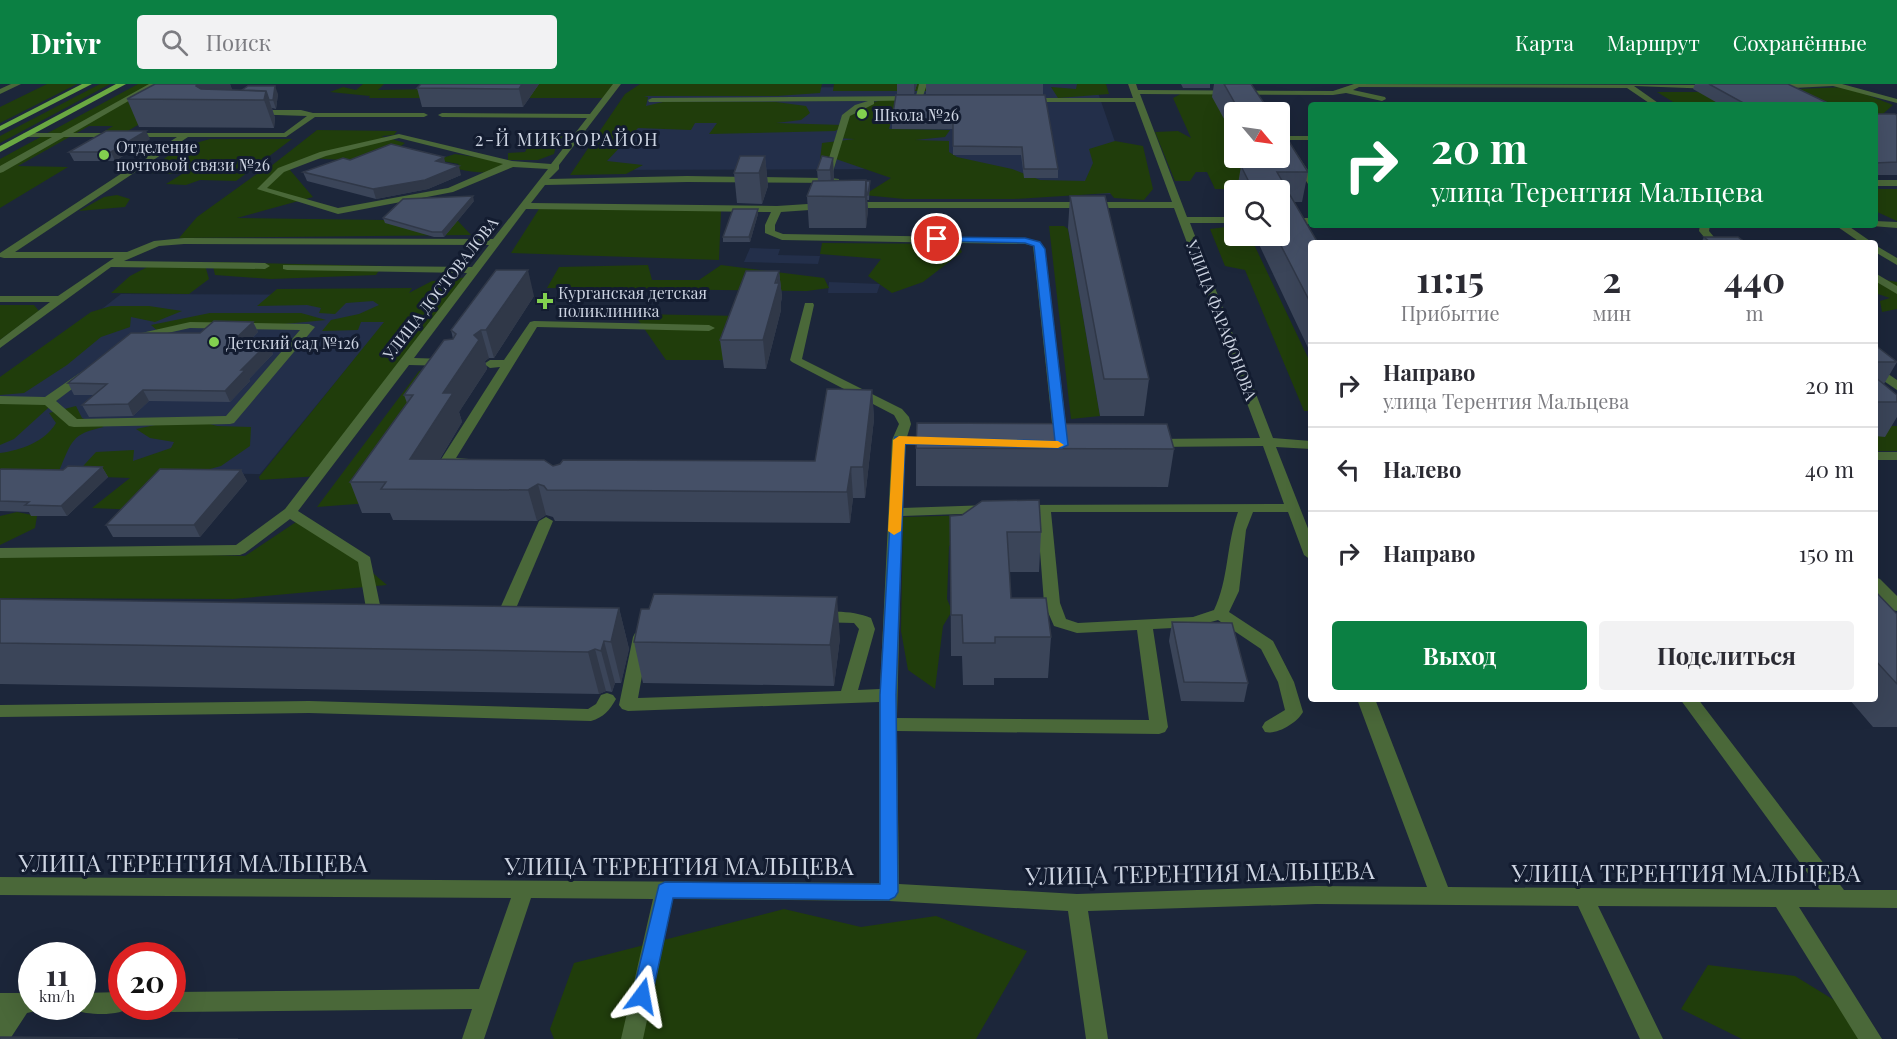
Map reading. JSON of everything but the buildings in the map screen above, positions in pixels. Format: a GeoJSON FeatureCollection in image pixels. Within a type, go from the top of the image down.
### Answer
{"type":"FeatureCollection","features":[{"type":"Feature","properties":{"kind":"main road"},"geometry":{"type":"LineString","coordinates":[[0,129],[88,84]]}},
{"type":"Feature","properties":{"kind":"main road"},"geometry":{"type":"LineString","coordinates":[[0,149],[122,84]]}},
{"type":"Feature","properties":{"kind":"street"},"geometry":{"type":"LineString","coordinates":[[0,92],[18,84]]}},
{"type":"Feature","properties":{"kind":"street"},"geometry":{"type":"LineString","coordinates":[[0,171],[154,84]]}},
{"type":"Feature","properties":{"kind":"street","name":"УЛИЦА ДОСТОВАЛОВА"},"geometry":{"type":"LineString","coordinates":[[0,553],[240,550],[290,512],[556,167],[617,84]]}},
{"type":"Feature","properties":{"kind":"street"},"geometry":{"type":"LineString","coordinates":[[919,98],[923,84]]}},
{"type":"Feature","properties":{"kind":"street"},"geometry":{"type":"LineString","coordinates":[[1227,84],[1232,92]]}},
{"type":"Feature","properties":{"kind":"street"},"geometry":{"type":"LineString","coordinates":[[1258,84],[1258,94]]}},
{"type":"Feature","properties":{"kind":"street"},"geometry":{"type":"LineString","coordinates":[[1762,87],[1834,84],[1897,101]]}},
{"type":"Feature","properties":{"kind":"street"},"geometry":{"type":"LineString","coordinates":[[1346,92],[1358,85],[1719,87]]}},
{"type":"Feature","properties":{"kind":"street"},"geometry":{"type":"LineString","coordinates":[[1631,85],[1653,102]]}},
{"type":"Feature","properties":{"kind":"street"},"geometry":{"type":"LineString","coordinates":[[1012,100],[1135,92],[1258,94],[1346,92],[1382,99]]}},
{"type":"Feature","properties":{"kind":"street","name":"УЛИЦА ФАРАФОНОВА"},"geometry":{"type":"LineString","coordinates":[[1135,92],[1308,547]]}},
{"type":"Feature","properties":{"kind":"street"},"geometry":{"type":"LineString","coordinates":[[826,180],[846,116],[858,106],[884,98]]}},
{"type":"Feature","properties":{"kind":"street"},"geometry":{"type":"LineString","coordinates":[[652,100],[941,99]]}},
{"type":"Feature","properties":{"kind":"street"},"geometry":{"type":"LineString","coordinates":[[246,112],[301,112],[313,115],[424,115]]}},
{"type":"Feature","properties":{"kind":"street"},"geometry":{"type":"LineString","coordinates":[[27,135],[286,135],[313,115]]}},
{"type":"Feature","properties":{"kind":"street"},"geometry":{"type":"LineString","coordinates":[[442,115],[593,116]]}},
{"type":"Feature","properties":{"kind":"street"},"geometry":{"type":"LineString","coordinates":[[127,255],[4,255],[186,135]]}},
{"type":"Feature","properties":{"kind":"street"},"geometry":{"type":"LineString","coordinates":[[512,164],[450,190],[338,211],[261,189],[281,170],[323,154],[399,136],[512,164],[556,167]]}},
{"type":"Feature","properties":{"kind":"street"},"geometry":{"type":"LineString","coordinates":[[1290,137],[1308,138]]}},
{"type":"Feature","properties":{"kind":"street"},"geometry":{"type":"LineString","coordinates":[[1290,150],[1308,178]]}},
{"type":"Feature","properties":{"kind":"street"},"geometry":{"type":"LineString","coordinates":[[543,182],[826,180],[838,182],[840,196]]}},
{"type":"Feature","properties":{"kind":"street"},"geometry":{"type":"LineString","coordinates":[[1878,183],[1897,183]]}},
{"type":"Feature","properties":{"kind":"street"},"geometry":{"type":"LineString","coordinates":[[524,206],[777,209],[840,196],[1178,205]]}},
{"type":"Feature","properties":{"kind":"street"},"geometry":{"type":"LineString","coordinates":[[777,209],[770,225],[770,233],[782,237],[1025,241],[1037,244],[1040,249],[1062,445]]}},
{"type":"Feature","properties":{"kind":"street"},"geometry":{"type":"LineString","coordinates":[[1184,220],[1224,220]]}},
{"type":"Feature","properties":{"kind":"street"},"geometry":{"type":"LineString","coordinates":[[1290,221],[1307,221]]}},
{"type":"Feature","properties":{"kind":"street"},"geometry":{"type":"LineString","coordinates":[[1878,224],[1897,225]]}},
{"type":"Feature","properties":{"kind":"street"},"geometry":{"type":"LineString","coordinates":[[1309,228],[1311,236]]}},
{"type":"Feature","properties":{"kind":"street"},"geometry":{"type":"LineString","coordinates":[[1845,228],[1863,240]]}},
{"type":"Feature","properties":{"kind":"street"},"geometry":{"type":"LineString","coordinates":[[0,345],[109,264],[158,243],[184,241],[496,242]]}},
{"type":"Feature","properties":{"kind":"street"},"geometry":{"type":"LineString","coordinates":[[1878,250],[1897,262]]}},
{"type":"Feature","properties":{"kind":"street"},"geometry":{"type":"LineString","coordinates":[[109,264],[266,266]]}},
{"type":"Feature","properties":{"kind":"street"},"geometry":{"type":"LineString","coordinates":[[287,267],[475,270]]}},
{"type":"Feature","properties":{"kind":"street"},"geometry":{"type":"LineString","coordinates":[[1878,274],[1897,272]]}},
{"type":"Feature","properties":{"kind":"street"},"geometry":{"type":"LineString","coordinates":[[1878,276],[1897,291]]}},
{"type":"Feature","properties":{"kind":"street"},"geometry":{"type":"LineString","coordinates":[[0,299],[61,299]]}},
{"type":"Feature","properties":{"kind":"street"},"geometry":{"type":"LineString","coordinates":[[809,304],[796,360],[898,412],[905,424],[896,512],[888,695],[889,892]]}},
{"type":"Feature","properties":{"kind":"street"},"geometry":{"type":"LineString","coordinates":[[482,462],[447,461],[534,324],[710,328]]}},
{"type":"Feature","properties":{"kind":"street"},"geometry":{"type":"LineString","coordinates":[[48,401],[74,423],[230,420],[309,327],[189,325],[134,337],[124,344]]}},
{"type":"Feature","properties":{"kind":"street"},"geometry":{"type":"LineString","coordinates":[[405,361],[456,363]]}},
{"type":"Feature","properties":{"kind":"street"},"geometry":{"type":"LineString","coordinates":[[490,364],[508,363]]}},
{"type":"Feature","properties":{"kind":"street"},"geometry":{"type":"LineString","coordinates":[[0,400],[48,401],[96,365]]}},
{"type":"Feature","properties":{"kind":"street"},"geometry":{"type":"LineString","coordinates":[[1878,371],[1897,386]]}},
{"type":"Feature","properties":{"kind":"street"},"geometry":{"type":"LineString","coordinates":[[1142,444],[1268,442],[1308,445]]}},
{"type":"Feature","properties":{"kind":"street"},"geometry":{"type":"LineString","coordinates":[[1878,456],[1897,456]]}},
{"type":"Feature","properties":{"kind":"street"},"geometry":{"type":"LineString","coordinates":[[896,512],[1044,508],[1293,508]]}},
{"type":"Feature","properties":{"kind":"street"},"geometry":{"type":"LineString","coordinates":[[1044,508],[1052,603],[1060,622],[1077,628],[1193,622],[1220,614],[1232,591],[1239,530],[1247,508]]}},
{"type":"Feature","properties":{"kind":"street"},"geometry":{"type":"LineString","coordinates":[[290,512],[366,560],[373,610],[406,611]]}},
{"type":"Feature","properties":{"kind":"street"},"geometry":{"type":"LineString","coordinates":[[506,613],[546,521]]}},
{"type":"Feature","properties":{"kind":"street"},"geometry":{"type":"LineString","coordinates":[[1878,585],[1897,606]]}},
{"type":"Feature","properties":{"kind":"street"},"geometry":{"type":"LineString","coordinates":[[1220,614],[1267,645],[1286,682],[1294,712],[1271,727]]}},
{"type":"Feature","properties":{"kind":"street"},"geometry":{"type":"LineString","coordinates":[[809,618],[856,618],[865,622],[867,629],[847,698]]}},
{"type":"Feature","properties":{"kind":"street"},"geometry":{"type":"LineString","coordinates":[[649,620],[644,626],[628,705],[888,695]]}},
{"type":"Feature","properties":{"kind":"street"},"geometry":{"type":"LineString","coordinates":[[889,724],[1158,727],[1144,625]]}},
{"type":"Feature","properties":{"kind":"street"},"geometry":{"type":"LineString","coordinates":[[0,711],[314,699],[591,715],[602,708],[607,699]]}},
{"type":"Feature","properties":{"kind":"street"},"geometry":{"type":"LineString","coordinates":[[1367,702],[1441,896]]}},
{"type":"Feature","properties":{"kind":"street"},"geometry":{"type":"LineString","coordinates":[[1691,702],[1838,898]]}},
{"type":"Feature","properties":{"kind":"street","name":"УЛИЦА ТЕРЕНТИЯ МАЛЬЦЕВА"},"geometry":{"type":"LineString","coordinates":[[0,886],[889,892],[1077,903],[1316,895],[1897,899]]}},
{"type":"Feature","properties":{"kind":"street"},"geometry":{"type":"LineString","coordinates":[[473,1039],[524,889]]}},
{"type":"Feature","properties":{"kind":"street"},"geometry":{"type":"LineString","coordinates":[[632,1039],[665,890]]}},
{"type":"Feature","properties":{"kind":"street"},"geometry":{"type":"LineString","coordinates":[[1584,897],[1652,1039]]}},
{"type":"Feature","properties":{"kind":"street"},"geometry":{"type":"LineString","coordinates":[[1782,898],[1871,1039]]}},
{"type":"Feature","properties":{"kind":"street"},"geometry":{"type":"LineString","coordinates":[[1077,903],[1097,1039]]}},
{"type":"Feature","properties":{"kind":"street"},"geometry":{"type":"LineString","coordinates":[[186,1002],[487,999]]}},
{"type":"Feature","properties":{"kind":"street"},"geometry":{"type":"LineString","coordinates":[[0,1034],[17,1003]]}},
{"type":"Feature","properties":{"kind":"shaded area","name":"Школа №26"},"geometry":{"type":"Polygon","coordinates":[[[937,84],[1095,84],[1133,194],[903,195],[904,169],[582,170],[636,88],[936,87],[937,84]]]}},
{"type":"Feature","properties":{"kind":"shaded area"},"geometry":{"type":"Polygon","coordinates":[[[750,248],[780,249],[778,255],[820,256],[818,264],[744,262],[750,248]]]}},
{"type":"Feature","properties":{"kind":"shaded area"},"geometry":{"type":"Polygon","coordinates":[[[829,282],[880,284],[877,293],[828,293],[829,282]]]}},
{"type":"Feature","properties":{"kind":"shaded area","name":"Детский сад №126"},"geometry":{"type":"Polygon","coordinates":[[[121,294],[407,295],[260,474],[0,470],[0,389],[121,294]]]}},
{"type":"Feature","properties":{"kind":"green space"},"geometry":{"type":"Polygon","coordinates":[[[47,84],[77,84],[0,123],[0,107],[47,84]]]}},
{"type":"Feature","properties":{"kind":"green space"},"geometry":{"type":"Polygon","coordinates":[[[100,84],[110,84],[0,143],[0,136],[100,84]]]}},
{"type":"Feature","properties":{"kind":"green space"},"geometry":{"type":"Polygon","coordinates":[[[138,84],[207,84],[126,132],[103,132],[113,126],[89,126],[18,166],[68,167],[0,208],[0,159],[138,84]]]}},
{"type":"Feature","properties":{"kind":"green space"},"geometry":{"type":"Polygon","coordinates":[[[363,84],[384,84],[378,90],[434,89],[496,84],[617,84],[610,98],[369,98],[370,96],[330,92],[343,87],[356,90],[363,84]]]}},
{"type":"Feature","properties":{"kind":"green space"},"geometry":{"type":"Polygon","coordinates":[[[640,84],[822,84],[820,93],[777,96],[644,96],[648,97],[646,106],[663,102],[776,102],[806,106],[810,113],[801,120],[776,123],[843,125],[849,111],[873,102],[894,98],[896,102],[889,129],[950,130],[945,137],[915,140],[949,141],[949,152],[957,157],[1012,169],[1040,180],[1085,181],[1093,163],[1089,149],[1115,141],[1143,146],[1153,189],[1144,200],[1114,198],[1110,193],[1014,199],[904,199],[864,195],[891,178],[836,159],[820,161],[822,143],[855,139],[835,138],[841,128],[835,131],[709,134],[717,123],[695,123],[691,130],[638,128],[607,161],[643,165],[626,174],[570,175],[625,94],[640,84]]]}},
{"type":"Feature","properties":{"kind":"green space"},"geometry":{"type":"Polygon","coordinates":[[[834,84],[963,84],[931,91],[833,91],[834,84]]]}},
{"type":"Feature","properties":{"kind":"green space"},"geometry":{"type":"Polygon","coordinates":[[[1077,84],[1106,84],[1109,94],[1058,98],[1051,87],[1076,89],[1077,84]]]}},
{"type":"Feature","properties":{"kind":"green space"},"geometry":{"type":"Polygon","coordinates":[[[1847,87],[1893,105],[1878,118],[1878,102],[1790,102],[1769,90],[1847,87]]]}},
{"type":"Feature","properties":{"kind":"green space"},"geometry":{"type":"Polygon","coordinates":[[[1186,91],[1215,92],[1224,110],[1224,168],[1252,168],[1259,180],[1224,180],[1224,189],[1215,189],[1207,172],[1196,172],[1190,181],[1175,181],[1155,132],[1178,131],[1191,138],[1173,98],[1186,91]]]}},
{"type":"Feature","properties":{"kind":"green space"},"geometry":{"type":"Polygon","coordinates":[[[1657,92],[1711,92],[1765,102],[1673,102],[1657,92]]]}},
{"type":"Feature","properties":{"kind":"green space"},"geometry":{"type":"Polygon","coordinates":[[[317,130],[397,131],[394,135],[381,136],[405,143],[392,153],[365,164],[345,160],[304,158],[286,170],[290,170],[313,197],[237,218],[458,221],[471,235],[179,238],[197,217],[261,171],[266,170],[317,130]]]}},
{"type":"Feature","properties":{"kind":"green space"},"geometry":{"type":"Polygon","coordinates":[[[567,130],[556,146],[554,154],[538,160],[508,160],[508,153],[525,152],[531,141],[542,135],[530,132],[567,130]]]}},
{"type":"Feature","properties":{"kind":"green space"},"geometry":{"type":"Polygon","coordinates":[[[210,139],[292,139],[236,181],[200,180],[186,185],[166,184],[182,174],[148,173],[176,151],[210,139]]]}},
{"type":"Feature","properties":{"kind":"green space"},"geometry":{"type":"Polygon","coordinates":[[[455,154],[496,160],[514,167],[491,172],[477,172],[454,168],[459,164],[436,160],[455,154]]]}},
{"type":"Feature","properties":{"kind":"green space"},"geometry":{"type":"Polygon","coordinates":[[[1878,189],[1897,189],[1897,221],[1878,212],[1878,189]]]}},
{"type":"Feature","properties":{"kind":"green space"},"geometry":{"type":"Polygon","coordinates":[[[117,195],[130,199],[125,207],[79,211],[104,197],[117,195]]]}},
{"type":"Feature","properties":{"kind":"green space"},"geometry":{"type":"Polygon","coordinates":[[[539,209],[721,210],[719,260],[511,253],[539,209]]]}},
{"type":"Feature","properties":{"kind":"green space"},"geometry":{"type":"Polygon","coordinates":[[[1049,226],[1064,226],[1068,229],[1100,416],[1071,419],[1049,226]]]}},
{"type":"Feature","properties":{"kind":"green space"},"geometry":{"type":"Polygon","coordinates":[[[1224,227],[1224,246],[1255,246],[1308,358],[1308,411],[1304,411],[1245,270],[1225,266],[1210,229],[1224,227]]]}},
{"type":"Feature","properties":{"kind":"green space"},"geometry":{"type":"Polygon","coordinates":[[[822,243],[958,244],[962,252],[923,282],[892,293],[868,276],[881,259],[820,254],[822,243]]]}},
{"type":"Feature","properties":{"kind":"green space"},"geometry":{"type":"Polygon","coordinates":[[[212,262],[382,266],[376,275],[271,279],[215,275],[212,262]]]}},
{"type":"Feature","properties":{"kind":"green space"},"geometry":{"type":"Polygon","coordinates":[[[153,264],[205,265],[209,279],[189,294],[111,293],[130,276],[153,264]]]}},
{"type":"Feature","properties":{"kind":"green space"},"geometry":{"type":"Polygon","coordinates":[[[648,265],[652,280],[699,280],[721,265],[824,278],[829,288],[807,291],[547,288],[559,267],[648,265]]]}},
{"type":"Feature","properties":{"kind":"green space"},"geometry":{"type":"Polygon","coordinates":[[[469,277],[319,476],[260,480],[259,477],[384,322],[361,322],[358,330],[322,331],[331,320],[359,314],[379,305],[373,301],[346,303],[335,314],[319,313],[321,308],[307,305],[257,306],[277,289],[412,288],[409,293],[432,281],[469,277]]]}},
{"type":"Feature","properties":{"kind":"green space"},"geometry":{"type":"Polygon","coordinates":[[[1878,279],[1897,282],[1897,309],[1882,312],[1880,301],[1890,298],[1878,294],[1878,279]]]}},
{"type":"Feature","properties":{"kind":"green space"},"geometry":{"type":"Polygon","coordinates":[[[0,305],[34,305],[39,311],[0,340],[0,305]]]}},
{"type":"Feature","properties":{"kind":"green space"},"geometry":{"type":"Polygon","coordinates":[[[111,306],[149,306],[182,311],[155,322],[131,317],[130,327],[101,337],[67,365],[24,393],[0,395],[0,377],[91,312],[111,306]]]}},
{"type":"Feature","properties":{"kind":"green space"},"geometry":{"type":"Polygon","coordinates":[[[210,313],[301,313],[326,320],[263,326],[206,323],[160,333],[151,325],[210,313]]]}},
{"type":"Feature","properties":{"kind":"green space"},"geometry":{"type":"Polygon","coordinates":[[[634,314],[742,316],[727,360],[666,360],[634,314]]]}},
{"type":"Feature","properties":{"kind":"green space"},"geometry":{"type":"Polygon","coordinates":[[[452,362],[369,503],[317,507],[419,371],[452,362]]]}},
{"type":"Feature","properties":{"kind":"green space"},"geometry":{"type":"Polygon","coordinates":[[[58,399],[14,439],[0,445],[0,401],[58,399]]]}},
{"type":"Feature","properties":{"kind":"green space"},"geometry":{"type":"Polygon","coordinates":[[[76,406],[82,418],[104,427],[85,433],[74,440],[59,471],[0,470],[0,453],[16,450],[39,440],[56,423],[49,413],[76,406]]]}},
{"type":"Feature","properties":{"kind":"green space"},"geometry":{"type":"Polygon","coordinates":[[[189,418],[217,426],[251,427],[250,446],[221,466],[166,481],[139,510],[92,508],[130,478],[74,476],[96,452],[134,450],[133,461],[171,448],[174,442],[150,438],[136,429],[189,418]]]}},
{"type":"Feature","properties":{"kind":"green space"},"geometry":{"type":"Polygon","coordinates":[[[1878,426],[1897,426],[1897,451],[1878,451],[1878,426]]]}},
{"type":"Feature","properties":{"kind":"green space"},"geometry":{"type":"Polygon","coordinates":[[[17,512],[37,516],[35,528],[0,545],[0,516],[17,512]]]}},
{"type":"Feature","properties":{"kind":"green space"},"geometry":{"type":"Polygon","coordinates":[[[1021,514],[1016,537],[949,546],[947,599],[952,611],[943,626],[935,689],[908,670],[901,631],[903,517],[1021,514]]]}},
{"type":"Feature","properties":{"kind":"green space"},"geometry":{"type":"Polygon","coordinates":[[[305,516],[387,585],[233,599],[0,598],[0,556],[75,551],[245,556],[305,516]]]}},
{"type":"Feature","properties":{"kind":"green space"},"geometry":{"type":"Polygon","coordinates":[[[784,909],[861,927],[936,916],[1027,951],[976,1039],[554,1039],[550,1029],[574,963],[784,909]]]}},
{"type":"Feature","properties":{"kind":"green space"},"geometry":{"type":"Polygon","coordinates":[[[1708,965],[1795,976],[1860,1016],[1872,1039],[1742,1039],[1681,1009],[1708,965]]]}},
{"type":"Feature","properties":{"kind":"slow traffic"},"geometry":{"type":"LineString","coordinates":[[894,531],[899,440],[1058,445]]}},
{"type":"Feature","properties":{"kind":"place","name":"Школа №26"},"geometry":{"type":"Point","coordinates":[862,114]}},
{"type":"Feature","properties":{"kind":"place","name":"Отделение почтовой связи №26"},"geometry":{"type":"Point","coordinates":[104,155]}},
{"type":"Feature","properties":{"kind":"place","name":"Курганская детская поликлиника"},"geometry":{"type":"Point","coordinates":[545,301]}},
{"type":"Feature","properties":{"kind":"place","name":"Детский сад №126"},"geometry":{"type":"Point","coordinates":[214,342]}},
{"type":"Feature","properties":{"kind":"district","name":"2-Й МИКРОРАЙОН"},"geometry":{"type":"Point","coordinates":[567,139]}},
{"type":"Feature","properties":{"kind":"route"},"geometry":{"type":"LineString","coordinates":[[642,996],[665,890],[889,892],[888,695],[899,440],[1062,445],[1040,249],[1037,244],[1025,241],[937,239]]}}]}
